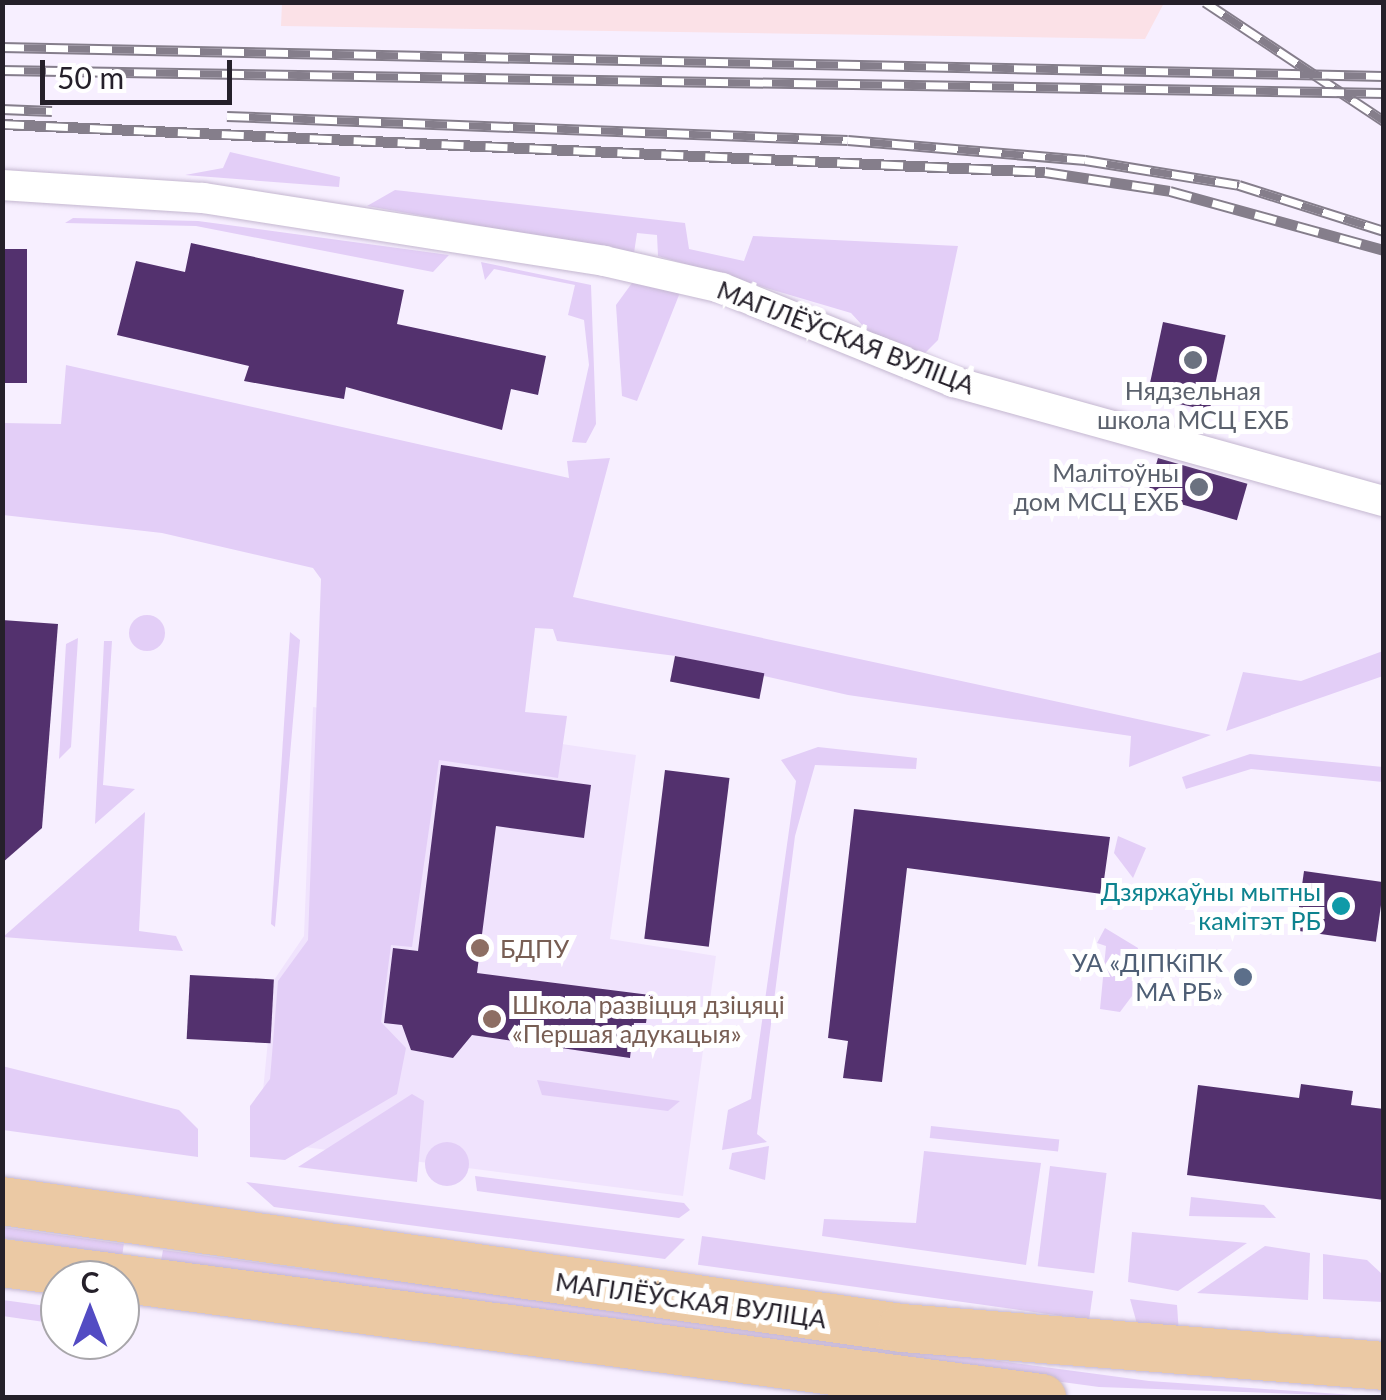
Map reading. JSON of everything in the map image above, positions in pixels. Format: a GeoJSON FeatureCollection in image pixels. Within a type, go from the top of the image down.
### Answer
{"type":"FeatureCollection","features":[{"type":"Feature","properties":{"kind":"main road","name":"МАГІЛЁЎСКАЯ ВУЛІЦА"},"geometry":{"type":"LineString","coordinates":[[2,1201],[902,1328],[1384,1366]]}},
{"type":"Feature","properties":{"kind":"main road","name":"МАГІЛЁЎСКАЯ ВУЛІЦА"},"geometry":{"type":"LineString","coordinates":[[2,1264],[1042,1398]]}},
{"type":"Feature","properties":{"kind":"street","name":"МАГІЛЁЎСКАЯ ВУЛІЦА"},"geometry":{"type":"LineString","coordinates":[[2,185],[336,215],[620,264],[722,288],[954,382],[1384,501]]}},
{"type":"Feature","properties":{"kind":"shaded area"},"geometry":{"type":"Polygon","coordinates":[[[282,2],[1164,3],[1145,39],[281,26],[282,2]]]}},
{"type":"Feature","properties":{"kind":"shaded area"},"geometry":{"type":"Polygon","coordinates":[[[230,152],[340,177],[339,187],[185,175],[223,168],[230,152]]]}},
{"type":"Feature","properties":{"kind":"shaded area"},"geometry":{"type":"Polygon","coordinates":[[[395,190],[685,223],[689,249],[744,261],[753,236],[958,246],[938,340],[923,355],[874,338],[851,313],[658,256],[657,235],[637,233],[634,253],[367,206],[395,190]]]}},
{"type":"Feature","properties":{"kind":"shaded area"},"geometry":{"type":"Polygon","coordinates":[[[73,218],[198,221],[449,255],[433,272],[196,226],[65,223],[73,218]]]}},
{"type":"Feature","properties":{"kind":"shaded area"},"geometry":{"type":"Polygon","coordinates":[[[481,262],[591,285],[596,424],[586,443],[572,442],[589,365],[584,320],[568,315],[575,285],[494,269],[485,280],[481,262]]]}},
{"type":"Feature","properties":{"kind":"shaded area"},"geometry":{"type":"Polygon","coordinates":[[[632,283],[681,290],[637,401],[622,396],[616,305],[632,283]]]}},
{"type":"Feature","properties":{"kind":"shaded area"},"geometry":{"type":"Polygon","coordinates":[[[66,365],[569,478],[567,461],[610,458],[573,597],[1211,735],[1129,767],[1131,736],[848,695],[676,656],[557,641],[553,629],[535,628],[525,712],[567,716],[558,778],[439,760],[412,947],[391,945],[381,1022],[406,1048],[397,1094],[285,1160],[250,1157],[250,1106],[270,1079],[278,981],[308,940],[321,579],[313,568],[162,533],[3,515],[3,423],[61,424],[66,365]]]}},
{"type":"Feature","properties":{"kind":"shaded area"},"geometry":{"type":"Polygon","coordinates":[[[147,615],[160,620],[165,633],[160,646],[147,651],[134,646],[129,633],[134,620],[147,615]]]}},
{"type":"Feature","properties":{"kind":"shaded area"},"geometry":{"type":"Polygon","coordinates":[[[290,632],[300,640],[275,927],[271,924],[290,632]]]}},
{"type":"Feature","properties":{"kind":"shaded area"},"geometry":{"type":"Polygon","coordinates":[[[78,638],[71,747],[59,759],[66,644],[78,638]]]}},
{"type":"Feature","properties":{"kind":"shaded area"},"geometry":{"type":"Polygon","coordinates":[[[104,641],[112,641],[103,785],[135,789],[95,824],[104,641]]]}},
{"type":"Feature","properties":{"kind":"shaded area"},"geometry":{"type":"Polygon","coordinates":[[[1383,651],[1383,676],[1226,731],[1243,672],[1301,681],[1383,651]]]}},
{"type":"Feature","properties":{"kind":"shaded area","name":"БДПУ"},"geometry":{"type":"Polygon","coordinates":[[[313,707],[636,755],[610,939],[716,956],[683,1196],[258,1141],[274,980],[304,936],[313,707]]]}},
{"type":"Feature","properties":{"kind":"shaded area"},"geometry":{"type":"Polygon","coordinates":[[[818,747],[917,758],[916,769],[815,765],[795,836],[757,1134],[767,1142],[722,1150],[728,1110],[751,1099],[796,781],[781,760],[818,747]]]}},
{"type":"Feature","properties":{"kind":"shaded area"},"geometry":{"type":"Polygon","coordinates":[[[1250,754],[1383,767],[1383,782],[1251,769],[1186,789],[1182,777],[1250,754]]]}},
{"type":"Feature","properties":{"kind":"shaded area"},"geometry":{"type":"Polygon","coordinates":[[[145,812],[139,931],[176,936],[183,951],[3,937],[145,812]]]}},
{"type":"Feature","properties":{"kind":"shaded area"},"geometry":{"type":"Polygon","coordinates":[[[1118,836],[1146,848],[1133,878],[1114,853],[1118,836]]]}},
{"type":"Feature","properties":{"kind":"shaded area"},"geometry":{"type":"Polygon","coordinates":[[[1105,928],[1138,948],[1132,996],[1120,1012],[1100,1009],[1106,946],[1097,943],[1105,928]]]}},
{"type":"Feature","properties":{"kind":"shaded area"},"geometry":{"type":"Polygon","coordinates":[[[2,1066],[179,1110],[198,1129],[198,1157],[3,1130],[2,1066]]]}},
{"type":"Feature","properties":{"kind":"shaded area"},"geometry":{"type":"Polygon","coordinates":[[[537,1080],[680,1101],[668,1111],[542,1095],[537,1080]]]}},
{"type":"Feature","properties":{"kind":"shaded area"},"geometry":{"type":"Polygon","coordinates":[[[412,1094],[424,1101],[417,1182],[298,1167],[412,1094]]]}},
{"type":"Feature","properties":{"kind":"shaded area"},"geometry":{"type":"Polygon","coordinates":[[[931,1126],[1059,1139],[1058,1151],[930,1138],[931,1126]]]}},
{"type":"Feature","properties":{"kind":"shaded area"},"geometry":{"type":"Polygon","coordinates":[[[447,1142],[462,1149],[469,1164],[462,1179],[447,1186],[432,1179],[425,1164],[432,1149],[447,1142]]]}},
{"type":"Feature","properties":{"kind":"shaded area"},"geometry":{"type":"Polygon","coordinates":[[[769,1146],[765,1180],[729,1169],[732,1153],[769,1146]]]}},
{"type":"Feature","properties":{"kind":"shaded area"},"geometry":{"type":"Polygon","coordinates":[[[924,1151],[1041,1163],[1026,1265],[822,1236],[824,1219],[916,1223],[924,1151]]]}},
{"type":"Feature","properties":{"kind":"shaded area"},"geometry":{"type":"Polygon","coordinates":[[[1050,1166],[1107,1173],[1094,1273],[1038,1266],[1050,1166]]]}},
{"type":"Feature","properties":{"kind":"shaded area"},"geometry":{"type":"Polygon","coordinates":[[[475,1176],[684,1203],[690,1210],[679,1218],[477,1191],[475,1176]]]}},
{"type":"Feature","properties":{"kind":"shaded area"},"geometry":{"type":"Polygon","coordinates":[[[246,1182],[685,1239],[665,1259],[274,1207],[246,1182]]]}},
{"type":"Feature","properties":{"kind":"shaded area"},"geometry":{"type":"Polygon","coordinates":[[[1191,1197],[1264,1205],[1276,1218],[1189,1216],[1191,1197]]]}},
{"type":"Feature","properties":{"kind":"shaded area"},"geometry":{"type":"Polygon","coordinates":[[[3,1227],[124,1244],[122,1255],[2,1238],[3,1227]]]}},
{"type":"Feature","properties":{"kind":"shaded area"},"geometry":{"type":"Polygon","coordinates":[[[1132,1232],[1247,1243],[1178,1291],[1128,1282],[1132,1232]]]}},
{"type":"Feature","properties":{"kind":"shaded area"},"geometry":{"type":"Polygon","coordinates":[[[702,1236],[1093,1291],[1089,1320],[698,1265],[702,1236]]]}},
{"type":"Feature","properties":{"kind":"shaded area"},"geometry":{"type":"Polygon","coordinates":[[[1265,1246],[1310,1253],[1308,1300],[1197,1293],[1265,1246]]]}},
{"type":"Feature","properties":{"kind":"shaded area"},"geometry":{"type":"Polygon","coordinates":[[[163,1250],[1149,1381],[1383,1397],[1099,1387],[161,1261],[163,1250]]]}},
{"type":"Feature","properties":{"kind":"shaded area"},"geometry":{"type":"Polygon","coordinates":[[[1323,1254],[1367,1260],[1383,1275],[1383,1302],[1323,1299],[1323,1254]]]}},
{"type":"Feature","properties":{"kind":"shaded area"},"geometry":{"type":"Polygon","coordinates":[[[1130,1299],[1177,1305],[1179,1334],[1139,1331],[1130,1299]]]}},
{"type":"Feature","properties":{"kind":"shaded area"},"geometry":{"type":"Polygon","coordinates":[[[3,1300],[40,1305],[40,1321],[2,1316],[3,1300]]]}},
{"type":"Feature","properties":{"kind":"building"},"geometry":{"type":"Polygon","coordinates":[[[191,243],[404,290],[397,324],[546,356],[538,395],[511,389],[502,430],[346,387],[344,399],[244,381],[249,366],[117,335],[136,261],[185,272],[191,243]]]}},
{"type":"Feature","properties":{"kind":"building"},"geometry":{"type":"Polygon","coordinates":[[[2,249],[27,249],[27,383],[2,383],[2,249]]]}},
{"type":"Feature","properties":{"kind":"building","name":"Нядзельная школа МСЦ ЕХБ"},"geometry":{"type":"Polygon","coordinates":[[[1163,322],[1226,335],[1210,411],[1147,397],[1163,322]]]}},
{"type":"Feature","properties":{"kind":"building","name":"Малітоўны дом МСЦ ЕХБ"},"geometry":{"type":"Polygon","coordinates":[[[1158,458],[1247,484],[1237,520],[1148,495],[1158,458]]]}},
{"type":"Feature","properties":{"kind":"building"},"geometry":{"type":"Polygon","coordinates":[[[2,620],[58,624],[42,828],[2,863],[2,620]]]}},
{"type":"Feature","properties":{"kind":"building"},"geometry":{"type":"Polygon","coordinates":[[[675,656],[764,673],[759,699],[670,682],[675,656]]]}},
{"type":"Feature","properties":{"kind":"building"},"geometry":{"type":"Polygon","coordinates":[[[441,765],[591,785],[584,838],[496,826],[477,973],[650,995],[646,1023],[634,1023],[630,1058],[472,1035],[453,1058],[411,1050],[402,1025],[384,1023],[393,948],[418,951],[441,765]]]}},
{"type":"Feature","properties":{"kind":"building"},"geometry":{"type":"Polygon","coordinates":[[[665,770],[730,778],[709,947],[644,939],[665,770]]]}},
{"type":"Feature","properties":{"kind":"building"},"geometry":{"type":"Polygon","coordinates":[[[854,809],[1110,837],[1102,894],[907,868],[882,1082],[843,1078],[848,1041],[828,1038],[854,809]]]}},
{"type":"Feature","properties":{"kind":"building","name":"Дзяржаўны мытны камітэт РБ"},"geometry":{"type":"Polygon","coordinates":[[[1304,871],[1384,882],[1376,942],[1296,930],[1304,871]]]}},
{"type":"Feature","properties":{"kind":"building"},"geometry":{"type":"Polygon","coordinates":[[[190,975],[274,979],[271,1043],[187,1039],[190,975]]]}},
{"type":"Feature","properties":{"kind":"building"},"geometry":{"type":"Polygon","coordinates":[[[1301,1084],[1353,1091],[1351,1105],[1384,1109],[1384,1200],[1187,1175],[1198,1085],[1299,1098],[1301,1084]]]}},
{"type":"Feature","properties":{"kind":"railway"},"geometry":{"type":"LineString","coordinates":[[1205,2],[1384,121]]}},
{"type":"Feature","properties":{"kind":"railway"},"geometry":{"type":"LineString","coordinates":[[2,47],[1384,76]]}},
{"type":"Feature","properties":{"kind":"railway"},"geometry":{"type":"LineString","coordinates":[[2,70],[1384,93]]}},
{"type":"Feature","properties":{"kind":"railway"},"geometry":{"type":"LineString","coordinates":[[2,109],[52,111]]}},
{"type":"Feature","properties":{"kind":"railway"},"geometry":{"type":"LineString","coordinates":[[227,116],[848,140],[1085,160],[1239,185],[1384,231]]}},
{"type":"Feature","properties":{"kind":"railway"},"geometry":{"type":"LineString","coordinates":[[2,124],[1045,172],[1170,191],[1384,250]]}},
{"type":"Feature","properties":{"kind":"place","name":"Нядзельная школа МСЦ ЕХБ"},"geometry":{"type":"Point","coordinates":[1193,360]}},
{"type":"Feature","properties":{"kind":"place","name":"Малітоўны дом МСЦ ЕХБ"},"geometry":{"type":"Point","coordinates":[1199,487]}},
{"type":"Feature","properties":{"kind":"place","name":"Дзяржаўны мытны камітэт РБ"},"geometry":{"type":"Point","coordinates":[1341,906]}},
{"type":"Feature","properties":{"kind":"place","name":"БДПУ"},"geometry":{"type":"Point","coordinates":[480,948]}},
{"type":"Feature","properties":{"kind":"place","name":"УА «ДІПКіПК МА РБ»"},"geometry":{"type":"Point","coordinates":[1243,977]}},
{"type":"Feature","properties":{"kind":"place","name":"Школа развіцця дзіцяці «Першая адукацыя»"},"geometry":{"type":"Point","coordinates":[492,1019]}}]}
